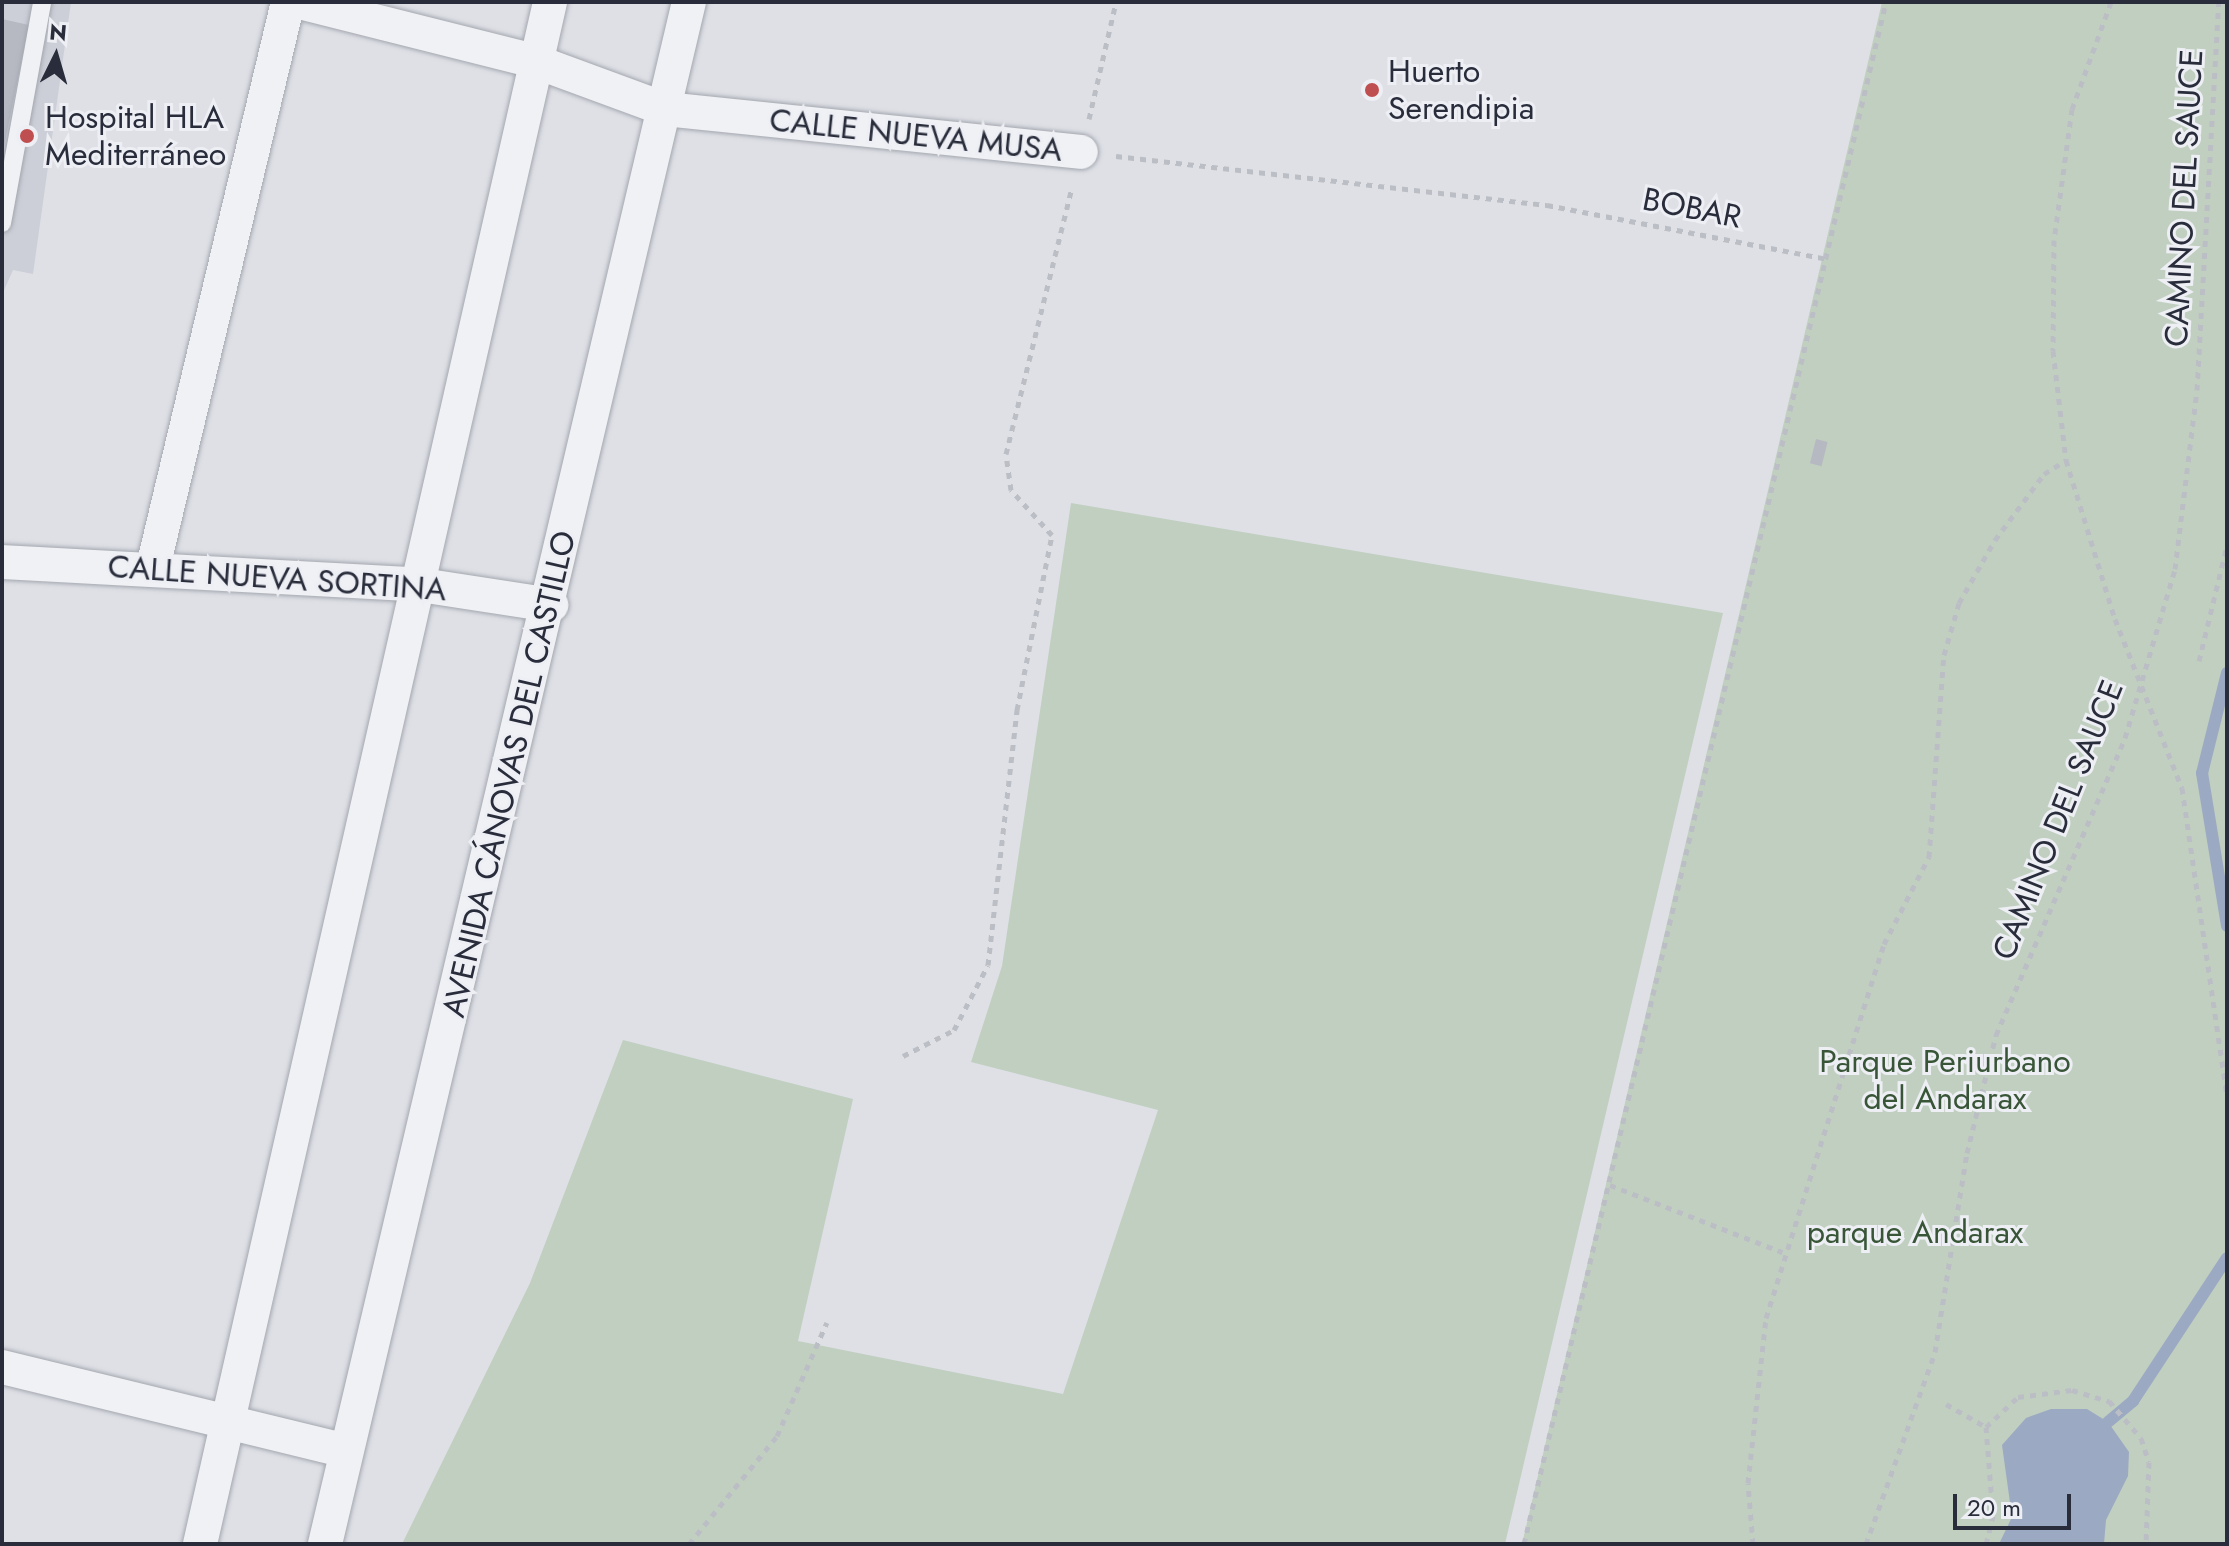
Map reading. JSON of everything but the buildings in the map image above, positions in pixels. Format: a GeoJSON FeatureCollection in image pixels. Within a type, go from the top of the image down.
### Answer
{"type":"FeatureCollection","features":[{"type":"Feature","properties":{"kind":"street"},"geometry":{"type":"LineString","coordinates":[[153,567],[288,2]]}},
{"type":"Feature","properties":{"kind":"street","name":"CALLE NUEVA MUSA"},"geometry":{"type":"LineString","coordinates":[[299,2],[537,62],[665,109],[1081,152]]}},
{"type":"Feature","properties":{"kind":"street"},"geometry":{"type":"LineString","coordinates":[[200,1544],[231,1424],[414,584],[550,2]]}},
{"type":"Feature","properties":{"kind":"street","name":"AVENIDA CÁNOVAS DEL CASTILLO"},"geometry":{"type":"LineString","coordinates":[[325,1544],[551,605],[689,2]]}},
{"type":"Feature","properties":{"kind":"street","name":"CALLE NUEVA SORTINA"},"geometry":{"type":"LineString","coordinates":[[2,562],[153,567],[414,584],[551,605]]}},
{"type":"Feature","properties":{"kind":"street"},"geometry":{"type":"LineString","coordinates":[[2,1367],[346,1451]]}},
{"type":"Feature","properties":{"kind":"lane"},"geometry":{"type":"LineString","coordinates":[[2,223],[42,2]]}},
{"type":"Feature","properties":{"kind":"path"},"geometry":{"type":"LineString","coordinates":[[903,1056],[954,1030],[988,965],[1017,710],[1052,535],[1011,490],[1006,454],[1116,2]]}},
{"type":"Feature","properties":{"kind":"path"},"geometry":{"type":"LineString","coordinates":[[1524,1544],[1886,2]]}},
{"type":"Feature","properties":{"kind":"path"},"geometry":{"type":"LineString","coordinates":[[2111,2],[2072,109],[2054,240],[2053,351],[2066,460],[2141,682],[2182,788],[2227,1095]]}},
{"type":"Feature","properties":{"kind":"path","name":"CAMINO DEL SAUCE"},"geometry":{"type":"LineString","coordinates":[[1866,1544],[1935,1352],[1967,1153],[1996,1035],[2125,738],[2175,569],[2197,390],[2219,2]]}},
{"type":"Feature","properties":{"kind":"path","name":"CALLE NUEVA MUSA"},"geometry":{"type":"LineString","coordinates":[[1081,152],[1547,205]]}},
{"type":"Feature","properties":{"kind":"path","name":"BOBAR"},"geometry":{"type":"LineString","coordinates":[[1547,205],[1827,259]]}},
{"type":"Feature","properties":{"kind":"path"},"geometry":{"type":"LineString","coordinates":[[1753,1544],[1748,1483],[1766,1318],[1782,1252],[1884,944],[1929,857],[1944,655],[1959,603],[1995,540],[2044,474],[2066,460]]}},
{"type":"Feature","properties":{"kind":"path"},"geometry":{"type":"LineString","coordinates":[[2199,661],[2227,545]]}},
{"type":"Feature","properties":{"kind":"path"},"geometry":{"type":"LineString","coordinates":[[1610,1185],[1782,1252]]}},
{"type":"Feature","properties":{"kind":"path"},"geometry":{"type":"LineString","coordinates":[[689,1544],[777,1436],[827,1322]]}},
{"type":"Feature","properties":{"kind":"path"},"geometry":{"type":"LineString","coordinates":[[1986,1427],[2018,1397],[2072,1390],[2109,1401],[2130,1419],[2149,1462],[2146,1544]]}},
{"type":"Feature","properties":{"kind":"path"},"geometry":{"type":"LineString","coordinates":[[1946,1404],[1986,1427]]}},
{"type":"Feature","properties":{"kind":"path"},"geometry":{"type":"LineString","coordinates":[[1986,1427],[1993,1516],[1986,1544]]}},
{"type":"Feature","properties":{"kind":"shaded area","name":"Hospital HLA Mediterráneo"},"geometry":{"type":"Polygon","coordinates":[[[2,2],[71,2],[33,274],[13,270],[2,295],[2,2]]]}},
{"type":"Feature","properties":{"kind":"green space","name":"Parque Periurbano del Andarax"},"geometry":{"type":"Polygon","coordinates":[[[1882,2],[2227,2],[2227,1544],[1522,1544],[1882,2]]]}},
{"type":"Feature","properties":{"kind":"green space"},"geometry":{"type":"Polygon","coordinates":[[[1071,503],[1723,613],[1505,1544],[402,1544],[530,1283],[623,1040],[853,1099],[798,1341],[1063,1394],[1158,1110],[971,1062],[1002,966],[1071,503]]]}},
{"type":"Feature","properties":{"kind":"water"},"geometry":{"type":"Polygon","coordinates":[[[2051,1409],[2087,1409],[2108,1422],[2129,1452],[2128,1476],[2106,1520],[2104,1544],[1999,1544],[2012,1517],[2002,1445],[2026,1418],[2051,1409]]]}},
{"type":"Feature","properties":{"kind":"waterway"},"geometry":{"type":"LineString","coordinates":[[2227,673],[2202,773],[2227,926]]}},
{"type":"Feature","properties":{"kind":"waterway"},"geometry":{"type":"LineString","coordinates":[[2108,1422],[2133,1401],[2227,1258]]}},
{"type":"Feature","properties":{"kind":"place","name":"Huerto Serendipia"},"geometry":{"type":"Point","coordinates":[1372,90]}},
{"type":"Feature","properties":{"kind":"place","name":"Hospital HLA Mediterráneo"},"geometry":{"type":"Point","coordinates":[27,136]}},
{"type":"Feature","properties":{"kind":"park label","name":"parque Andarax"},"geometry":{"type":"Point","coordinates":[1915,1232]}}]}
